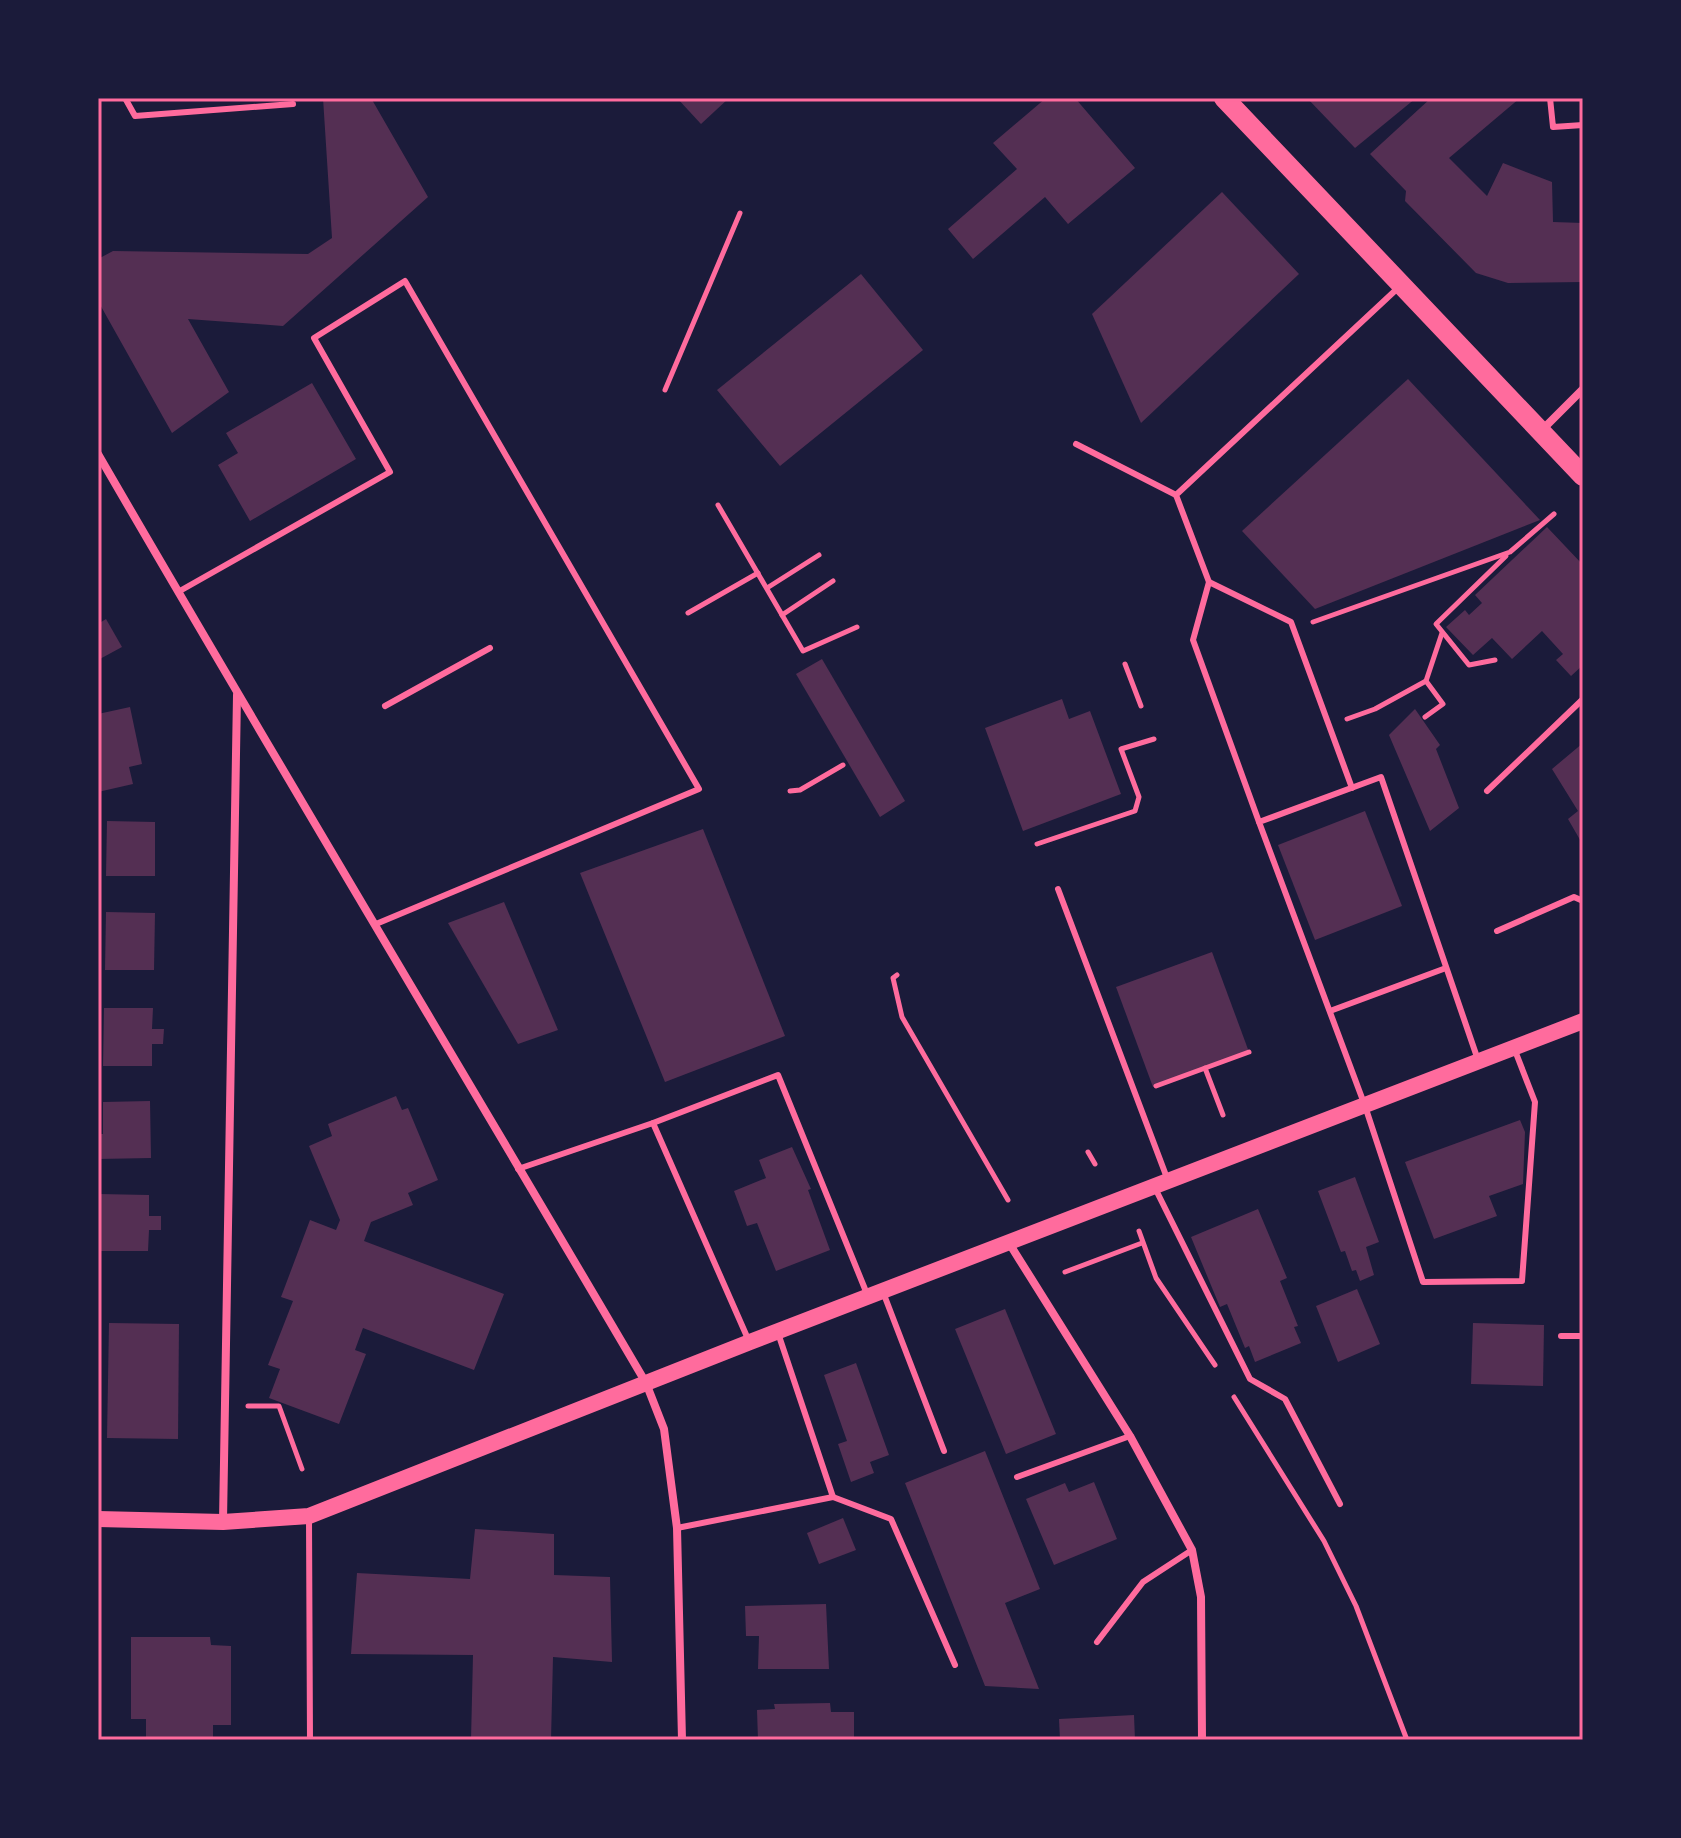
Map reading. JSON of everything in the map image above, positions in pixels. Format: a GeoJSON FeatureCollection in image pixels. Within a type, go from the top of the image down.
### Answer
{"type":"FeatureCollection","features":[{"type":"Feature","properties":{"kind":"main road"},"geometry":{"type":"LineString","coordinates":[[1224,98],[1583,476]]}},
{"type":"Feature","properties":{"kind":"main road"},"geometry":{"type":"LineString","coordinates":[[98,1519],[223,1522],[309,1516],[750,1342],[1583,1021]]}},
{"type":"Feature","properties":{"kind":"street"},"geometry":{"type":"LineString","coordinates":[[1540,432],[1583,389]]}},
{"type":"Feature","properties":{"kind":"street"},"geometry":{"type":"LineString","coordinates":[[98,454],[237,695],[376,924],[646,1383],[664,1429],[677,1528],[682,1740]]}},
{"type":"Feature","properties":{"kind":"street"},"geometry":{"type":"LineString","coordinates":[[223,1522],[237,695]]}},
{"type":"Feature","properties":{"kind":"street"},"geometry":{"type":"LineString","coordinates":[[1009,1243],[1130,1436],[1192,1550],[1201,1597],[1202,1740]]}},
{"type":"Feature","properties":{"kind":"lane"},"geometry":{"type":"LineString","coordinates":[[125,98],[135,116],[293,104]]}},
{"type":"Feature","properties":{"kind":"lane"},"geometry":{"type":"LineString","coordinates":[[1550,98],[1553,127],[1583,125]]}},
{"type":"Feature","properties":{"kind":"lane"},"geometry":{"type":"LineString","coordinates":[[178,592],[390,472],[314,338],[405,281],[699,789],[376,924]]}},
{"type":"Feature","properties":{"kind":"lane"},"geometry":{"type":"LineString","coordinates":[[1176,495],[1402,285]]}},
{"type":"Feature","properties":{"kind":"lane"},"geometry":{"type":"LineString","coordinates":[[1076,444],[1176,495],[1209,582],[1193,640],[1365,1106],[1423,1282],[1522,1281],[1535,1102],[1514,1048]]}},
{"type":"Feature","properties":{"kind":"lane"},"geometry":{"type":"LineString","coordinates":[[1209,582],[1291,622],[1352,788]]}},
{"type":"Feature","properties":{"kind":"lane"},"geometry":{"type":"LineString","coordinates":[[385,706],[490,648]]}},
{"type":"Feature","properties":{"kind":"lane"},"geometry":{"type":"LineString","coordinates":[[1487,791],[1583,699]]}},
{"type":"Feature","properties":{"kind":"lane"},"geometry":{"type":"LineString","coordinates":[[1259,822],[1381,777],[1479,1062]]}},
{"type":"Feature","properties":{"kind":"lane"},"geometry":{"type":"LineString","coordinates":[[1058,889],[1162,1185],[1250,1379],[1285,1399],[1340,1504]]}},
{"type":"Feature","properties":{"kind":"lane"},"geometry":{"type":"LineString","coordinates":[[1497,931],[1574,897],[1583,901]]}},
{"type":"Feature","properties":{"kind":"lane"},"geometry":{"type":"LineString","coordinates":[[1330,1011],[1446,968]]}},
{"type":"Feature","properties":{"kind":"lane"},"geometry":{"type":"LineString","coordinates":[[518,1169],[653,1123],[778,1075],[944,1451]]}},
{"type":"Feature","properties":{"kind":"lane"},"geometry":{"type":"LineString","coordinates":[[653,1123],[750,1342]]}},
{"type":"Feature","properties":{"kind":"lane"},"geometry":{"type":"LineString","coordinates":[[778,1332],[833,1497]]}},
{"type":"Feature","properties":{"kind":"lane"},"geometry":{"type":"LineString","coordinates":[[1561,1336],[1583,1336]]}},
{"type":"Feature","properties":{"kind":"lane"},"geometry":{"type":"LineString","coordinates":[[1017,1477],[1130,1436]]}},
{"type":"Feature","properties":{"kind":"lane"},"geometry":{"type":"LineString","coordinates":[[677,1528],[833,1497],[891,1519],[955,1665]]}},
{"type":"Feature","properties":{"kind":"lane"},"geometry":{"type":"LineString","coordinates":[[309,1516],[310,1740]]}},
{"type":"Feature","properties":{"kind":"lane"},"geometry":{"type":"LineString","coordinates":[[1097,1642],[1143,1582],[1192,1550]]}},
{"type":"Feature","properties":{"kind":"path"},"geometry":{"type":"LineString","coordinates":[[665,390],[740,213]]}},
{"type":"Feature","properties":{"kind":"path"},"geometry":{"type":"LineString","coordinates":[[718,505],[803,651],[857,627]]}},
{"type":"Feature","properties":{"kind":"path"},"geometry":{"type":"LineString","coordinates":[[1495,660],[1469,665],[1436,624],[1554,514]]}},
{"type":"Feature","properties":{"kind":"path"},"geometry":{"type":"LineString","coordinates":[[1293,629],[1510,552]]}},
{"type":"Feature","properties":{"kind":"path"},"geometry":{"type":"LineString","coordinates":[[767,588],[819,555]]}},
{"type":"Feature","properties":{"kind":"path"},"geometry":{"type":"LineString","coordinates":[[688,613],[758,573]]}},
{"type":"Feature","properties":{"kind":"path"},"geometry":{"type":"LineString","coordinates":[[782,615],[833,581]]}},
{"type":"Feature","properties":{"kind":"path"},"geometry":{"type":"LineString","coordinates":[[1329,726],[1375,709],[1426,681],[1442,632]]}},
{"type":"Feature","properties":{"kind":"path"},"geometry":{"type":"LineString","coordinates":[[1125,664],[1141,706]]}},
{"type":"Feature","properties":{"kind":"path"},"geometry":{"type":"LineString","coordinates":[[1425,717],[1443,704],[1426,681]]}},
{"type":"Feature","properties":{"kind":"path"},"geometry":{"type":"LineString","coordinates":[[1037,844],[1135,811],[1139,797],[1121,749],[1154,739]]}},
{"type":"Feature","properties":{"kind":"path"},"geometry":{"type":"LineString","coordinates":[[790,791],[800,790],[843,765]]}},
{"type":"Feature","properties":{"kind":"path"},"geometry":{"type":"LineString","coordinates":[[897,975],[893,978],[902,1017],[1008,1200]]}},
{"type":"Feature","properties":{"kind":"path"},"geometry":{"type":"LineString","coordinates":[[1153,1087],[1249,1052]]}},
{"type":"Feature","properties":{"kind":"path"},"geometry":{"type":"LineString","coordinates":[[1205,1068],[1223,1115]]}},
{"type":"Feature","properties":{"kind":"path"},"geometry":{"type":"LineString","coordinates":[[1088,1152],[1095,1164]]}},
{"type":"Feature","properties":{"kind":"path"},"geometry":{"type":"LineString","coordinates":[[1139,1231],[1156,1278],[1220,1373]]}},
{"type":"Feature","properties":{"kind":"path"},"geometry":{"type":"LineString","coordinates":[[1065,1272],[1142,1243]]}},
{"type":"Feature","properties":{"kind":"path"},"geometry":{"type":"LineString","coordinates":[[1228,1386],[1324,1541],[1356,1606],[1407,1740]]}},
{"type":"Feature","properties":{"kind":"path"},"geometry":{"type":"LineString","coordinates":[[247,1406],[279,1406],[302,1469]]}},
{"type":"Feature","properties":{"kind":"building"},"geometry":{"type":"Polygon","coordinates":[[[323,98],[371,98],[428,197],[283,326],[188,319],[229,392],[172,433],[98,301],[98,259],[113,251],[308,254],[332,238],[323,98]]]}},
{"type":"Feature","properties":{"kind":"building"},"geometry":{"type":"Polygon","coordinates":[[[677,98],[729,98],[701,124],[677,98]]]}},
{"type":"Feature","properties":{"kind":"building"},"geometry":{"type":"Polygon","coordinates":[[[1046,98],[1075,98],[1135,168],[1068,224],[1045,197],[973,259],[948,229],[1017,169],[993,143],[1046,98]]]}},
{"type":"Feature","properties":{"kind":"building"},"geometry":{"type":"Polygon","coordinates":[[[1307,98],[1416,98],[1355,148],[1307,98]]]}},
{"type":"Feature","properties":{"kind":"building"},"geometry":{"type":"Polygon","coordinates":[[[1431,98],[1520,98],[1449,158],[1487,196],[1503,163],[1552,182],[1553,222],[1583,223],[1583,282],[1508,283],[1476,273],[1405,201],[1406,191],[1370,154],[1431,98]]]}},
{"type":"Feature","properties":{"kind":"building"},"geometry":{"type":"Polygon","coordinates":[[[1222,192],[1299,274],[1141,423],[1092,314],[1222,192]]]}},
{"type":"Feature","properties":{"kind":"building"},"geometry":{"type":"Polygon","coordinates":[[[861,274],[923,350],[780,466],[717,390],[861,274]]]}},
{"type":"Feature","properties":{"kind":"building"},"geometry":{"type":"Polygon","coordinates":[[[1408,379],[1540,520],[1315,609],[1242,531],[1408,379]]]}},
{"type":"Feature","properties":{"kind":"building"},"geometry":{"type":"Polygon","coordinates":[[[312,383],[356,459],[250,521],[218,465],[238,453],[226,433],[312,383]]]}},
{"type":"Feature","properties":{"kind":"building"},"geometry":{"type":"Polygon","coordinates":[[[1547,527],[1583,565],[1583,665],[1571,676],[1556,660],[1563,654],[1542,631],[1512,659],[1492,638],[1473,655],[1446,627],[1465,610],[1469,615],[1482,603],[1475,595],[1547,527]]]}},
{"type":"Feature","properties":{"kind":"building"},"geometry":{"type":"Polygon","coordinates":[[[106,619],[122,647],[98,660],[98,624],[106,619]]]}},
{"type":"Feature","properties":{"kind":"building"},"geometry":{"type":"Polygon","coordinates":[[[822,659],[905,801],[880,817],[796,674],[822,659]]]}},
{"type":"Feature","properties":{"kind":"building"},"geometry":{"type":"Polygon","coordinates":[[[1062,699],[1069,719],[1090,711],[1121,794],[1023,831],[985,728],[1062,699]]]}},
{"type":"Feature","properties":{"kind":"building"},"geometry":{"type":"Polygon","coordinates":[[[130,707],[142,764],[129,767],[133,784],[98,792],[98,714],[130,707]]]}},
{"type":"Feature","properties":{"kind":"building"},"geometry":{"type":"Polygon","coordinates":[[[1415,709],[1440,745],[1436,749],[1459,808],[1430,831],[1389,735],[1415,709]]]}},
{"type":"Feature","properties":{"kind":"building"},"geometry":{"type":"Polygon","coordinates":[[[1583,743],[1583,845],[1568,819],[1578,811],[1552,769],[1583,743]]]}},
{"type":"Feature","properties":{"kind":"building"},"geometry":{"type":"Polygon","coordinates":[[[1365,811],[1402,906],[1315,940],[1278,845],[1365,811]]]}},
{"type":"Feature","properties":{"kind":"building"},"geometry":{"type":"Polygon","coordinates":[[[107,821],[155,822],[155,876],[106,876],[107,821]]]}},
{"type":"Feature","properties":{"kind":"building"},"geometry":{"type":"Polygon","coordinates":[[[703,829],[785,1036],[665,1082],[580,873],[703,829]]]}},
{"type":"Feature","properties":{"kind":"building"},"geometry":{"type":"Polygon","coordinates":[[[504,902],[558,1030],[518,1044],[448,923],[504,902]]]}},
{"type":"Feature","properties":{"kind":"building"},"geometry":{"type":"Polygon","coordinates":[[[106,912],[155,913],[154,970],[105,970],[106,912]]]}},
{"type":"Feature","properties":{"kind":"building"},"geometry":{"type":"Polygon","coordinates":[[[1212,952],[1249,1052],[1153,1087],[1116,987],[1212,952]]]}},
{"type":"Feature","properties":{"kind":"building"},"geometry":{"type":"Polygon","coordinates":[[[104,1008],[153,1008],[152,1029],[164,1029],[163,1044],[152,1044],[152,1066],[103,1066],[104,1008]]]}},
{"type":"Feature","properties":{"kind":"building"},"geometry":{"type":"Polygon","coordinates":[[[396,1096],[402,1110],[408,1108],[438,1180],[408,1193],[413,1205],[371,1222],[364,1241],[504,1294],[474,1370],[363,1328],[355,1350],[366,1354],[339,1424],[269,1398],[280,1369],[268,1365],[293,1301],[281,1297],[310,1220],[336,1230],[340,1220],[309,1146],[332,1136],[328,1124],[396,1096]]]}},
{"type":"Feature","properties":{"kind":"building"},"geometry":{"type":"Polygon","coordinates":[[[150,1101],[151,1158],[98,1159],[98,1134],[103,1134],[103,1102],[150,1101]]]}},
{"type":"Feature","properties":{"kind":"building"},"geometry":{"type":"Polygon","coordinates":[[[1520,1120],[1525,1132],[1523,1184],[1489,1196],[1497,1216],[1434,1239],[1405,1162],[1520,1120]]]}},
{"type":"Feature","properties":{"kind":"building"},"geometry":{"type":"Polygon","coordinates":[[[792,1147],[811,1189],[808,1190],[830,1250],[776,1271],[757,1223],[747,1226],[734,1191],[766,1178],[759,1160],[792,1147]]]}},
{"type":"Feature","properties":{"kind":"building"},"geometry":{"type":"Polygon","coordinates":[[[1355,1177],[1379,1242],[1366,1247],[1374,1275],[1360,1281],[1356,1270],[1352,1271],[1345,1251],[1341,1252],[1318,1191],[1355,1177]]]}},
{"type":"Feature","properties":{"kind":"building"},"geometry":{"type":"Polygon","coordinates":[[[99,1194],[149,1195],[149,1216],[161,1216],[161,1230],[149,1230],[148,1251],[98,1251],[99,1194]]]}},
{"type":"Feature","properties":{"kind":"building"},"geometry":{"type":"Polygon","coordinates":[[[1258,1209],[1287,1278],[1280,1281],[1298,1326],[1294,1327],[1301,1343],[1255,1362],[1249,1346],[1245,1348],[1227,1304],[1220,1307],[1191,1237],[1258,1209]]]}},
{"type":"Feature","properties":{"kind":"building"},"geometry":{"type":"Polygon","coordinates":[[[1357,1289],[1380,1344],[1338,1362],[1316,1306],[1357,1289]]]}},
{"type":"Feature","properties":{"kind":"building"},"geometry":{"type":"Polygon","coordinates":[[[1005,1309],[1056,1434],[1006,1454],[955,1329],[1005,1309]]]}},
{"type":"Feature","properties":{"kind":"building"},"geometry":{"type":"Polygon","coordinates":[[[109,1323],[179,1324],[178,1439],[107,1438],[109,1323]]]}},
{"type":"Feature","properties":{"kind":"building"},"geometry":{"type":"Polygon","coordinates":[[[1473,1323],[1544,1325],[1543,1386],[1471,1384],[1473,1323]]]}},
{"type":"Feature","properties":{"kind":"building"},"geometry":{"type":"Polygon","coordinates":[[[856,1363],[889,1455],[870,1462],[874,1473],[851,1482],[838,1444],[847,1441],[824,1375],[856,1363]]]}},
{"type":"Feature","properties":{"kind":"building"},"geometry":{"type":"Polygon","coordinates":[[[985,1451],[1040,1589],[1005,1603],[1039,1689],[985,1686],[905,1483],[985,1451]]]}},
{"type":"Feature","properties":{"kind":"building"},"geometry":{"type":"Polygon","coordinates":[[[1094,1482],[1117,1539],[1054,1565],[1026,1499],[1065,1483],[1069,1492],[1094,1482]]]}},
{"type":"Feature","properties":{"kind":"building"},"geometry":{"type":"Polygon","coordinates":[[[843,1518],[856,1550],[819,1564],[807,1533],[843,1518]]]}},
{"type":"Feature","properties":{"kind":"building"},"geometry":{"type":"Polygon","coordinates":[[[475,1529],[554,1534],[554,1575],[610,1577],[612,1662],[553,1657],[551,1740],[471,1740],[473,1655],[351,1654],[357,1573],[470,1579],[475,1529]]]}},
{"type":"Feature","properties":{"kind":"building"},"geometry":{"type":"Polygon","coordinates":[[[826,1604],[829,1669],[758,1669],[759,1636],[746,1636],[745,1606],[826,1604]]]}},
{"type":"Feature","properties":{"kind":"building"},"geometry":{"type":"Polygon","coordinates":[[[131,1637],[210,1637],[211,1645],[231,1646],[231,1725],[213,1725],[213,1740],[146,1740],[146,1719],[131,1719],[131,1637]]]}},
{"type":"Feature","properties":{"kind":"building"},"geometry":{"type":"Polygon","coordinates":[[[830,1703],[831,1712],[854,1712],[854,1740],[758,1740],[757,1710],[775,1709],[774,1704],[830,1703]]]}},
{"type":"Feature","properties":{"kind":"building"},"geometry":{"type":"Polygon","coordinates":[[[1134,1715],[1135,1740],[1060,1740],[1059,1719],[1134,1715]]]}}]}
